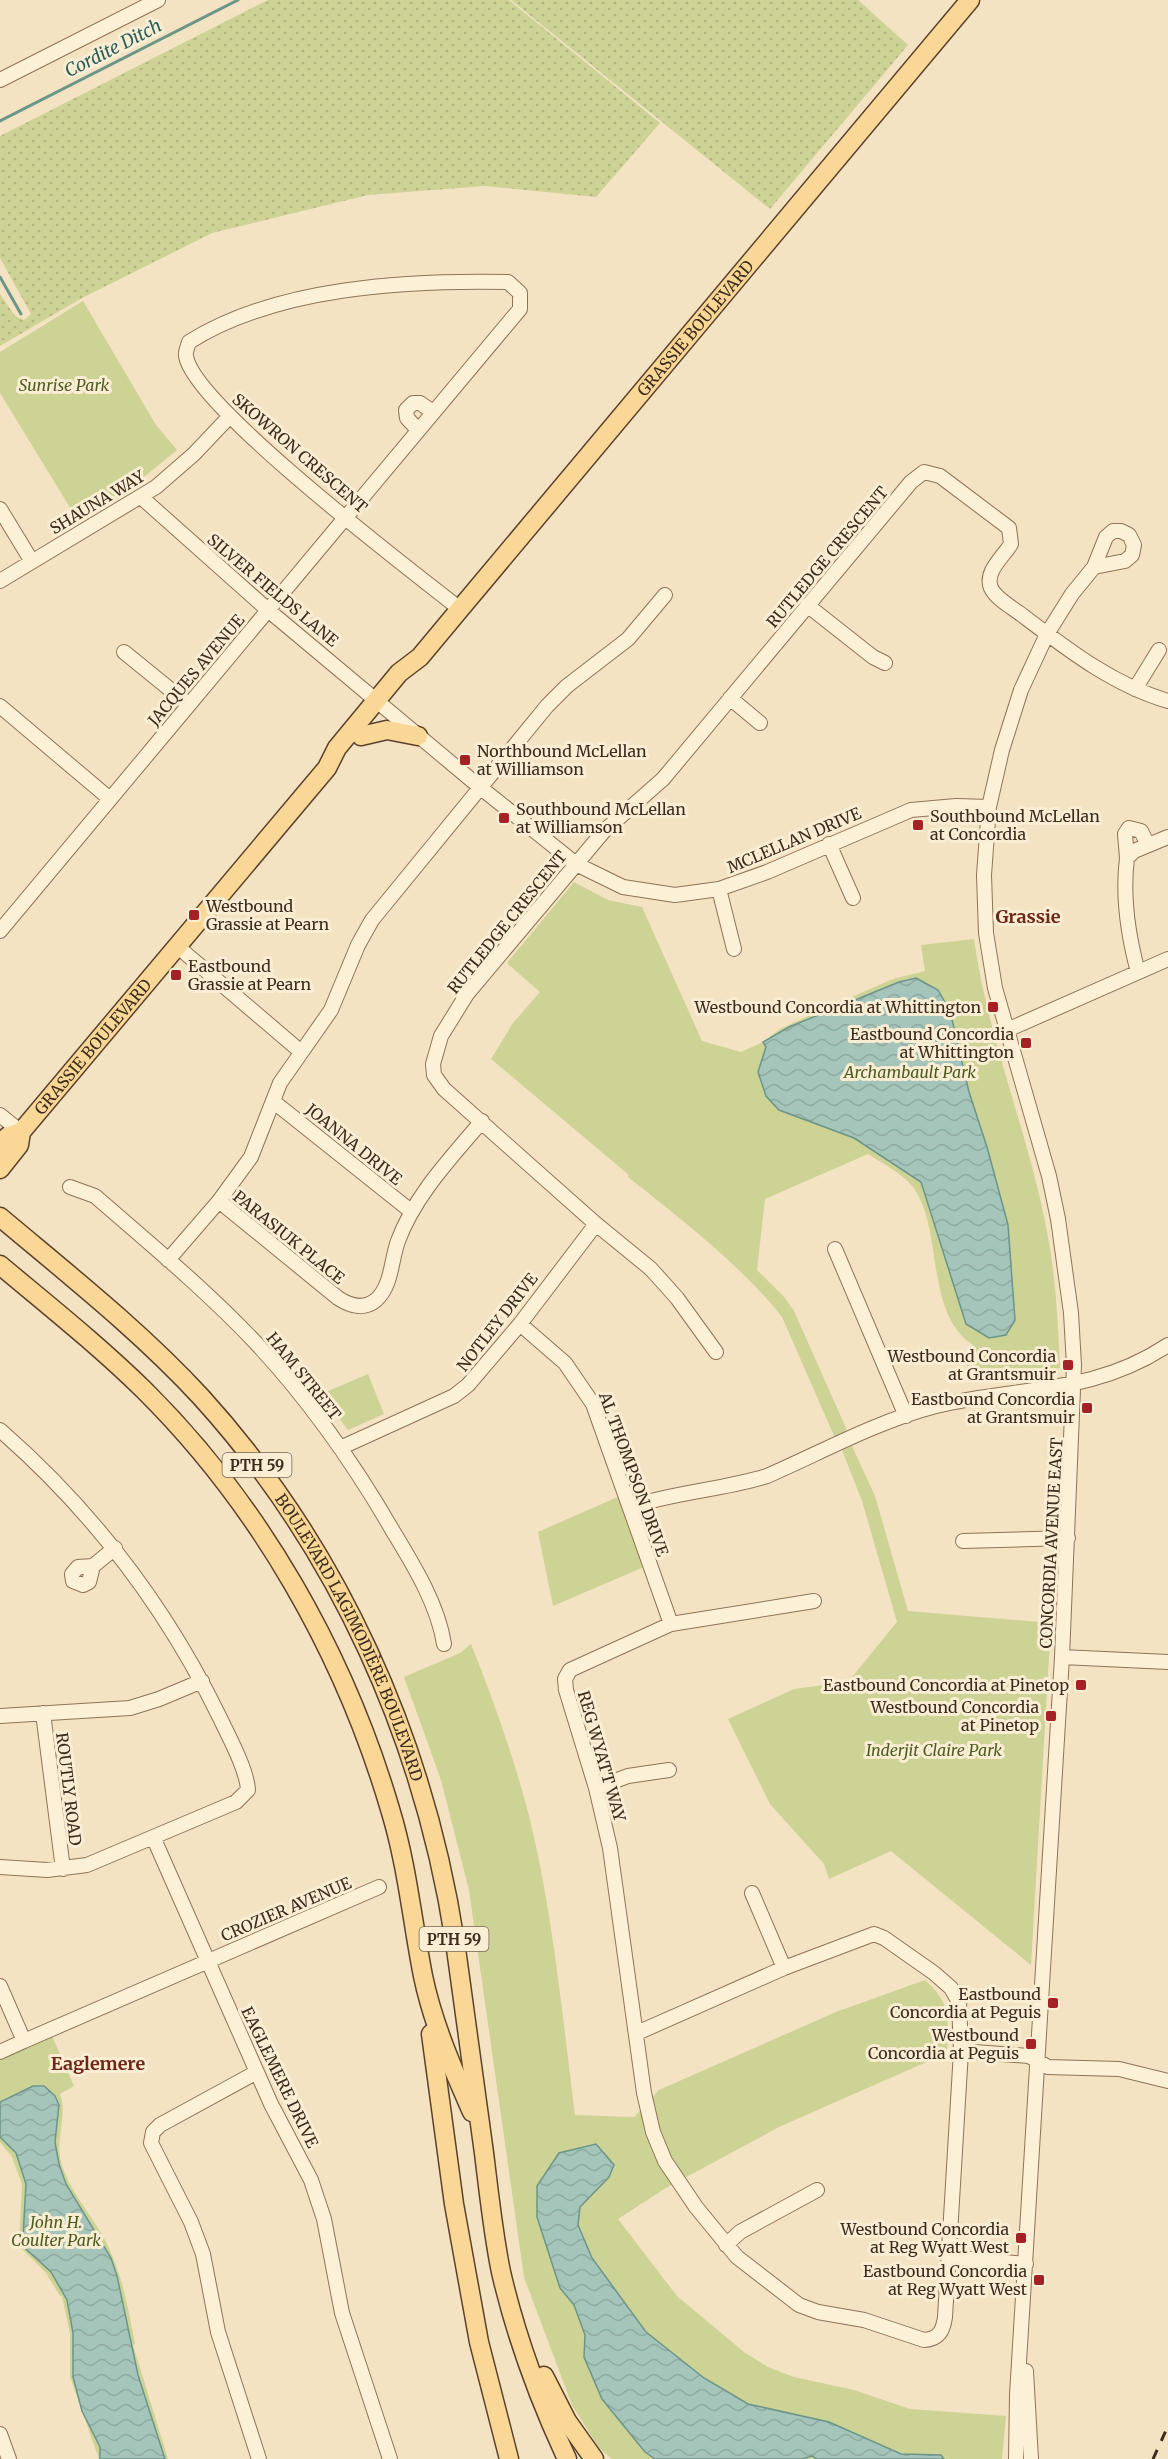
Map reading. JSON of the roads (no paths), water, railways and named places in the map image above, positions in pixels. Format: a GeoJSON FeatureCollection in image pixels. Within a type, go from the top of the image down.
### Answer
{"type":"FeatureCollection","features":[{"type":"Feature","properties":{"kind":"main road","name":"GRASSIE BOULEVARD"},"geometry":{"type":"LineString","coordinates":[[0,1186],[1,1153],[19,1144],[21,1132],[327,768],[337,748],[408,680],[420,657],[970,0]]}},
{"type":"Feature","properties":{"kind":"main road","name":"GRASSIE BOULEVARD"},"geometry":{"type":"LineString","coordinates":[[327,768],[345,755],[361,736],[382,703]]}},
{"type":"Feature","properties":{"kind":"main road"},"geometry":{"type":"LineString","coordinates":[[361,736],[387,730],[418,736]]}},
{"type":"Feature","properties":{"kind":"main road"},"geometry":{"type":"LineString","coordinates":[[0,1209],[28,1241]]}},
{"type":"Feature","properties":{"kind":"main road","name":"BOULEVARD LAGIMODIÈRE BOULEVARD"},"geometry":{"type":"LineString","coordinates":[[0,1217],[133,1330],[200,1397],[233,1435],[306,1535],[360,1631],[401,1726],[436,1839],[455,1941],[502,2273],[519,2338],[536,2388],[567,2459]]}},
{"type":"Feature","properties":{"kind":"main road","name":"BOULEVARD LAGIMODIÈRE BOULEVARD"},"geometry":{"type":"LineString","coordinates":[[0,1265],[105,1353],[187,1436],[259,1529],[300,1595],[347,1688],[391,1810],[412,1898],[423,1977],[440,2038],[481,2135]]}},
{"type":"Feature","properties":{"kind":"main road"},"geometry":{"type":"LineString","coordinates":[[423,1977],[461,2243],[479,2342],[509,2459]]}},
{"type":"Feature","properties":{"kind":"main road"},"geometry":{"type":"LineString","coordinates":[[502,2273],[553,2396],[578,2439],[594,2459]]}},
{"type":"Feature","properties":{"kind":"street"},"geometry":{"type":"LineString","coordinates":[[0,80],[158,0]]}},
{"type":"Feature","properties":{"kind":"street","name":"SKOWRON CRESCENT"},"geometry":{"type":"LineString","coordinates":[[460,609],[346,517],[229,417],[194,373],[186,355],[189,342],[204,333],[261,311],[310,297],[369,286],[508,282],[520,293]]}},
{"type":"Feature","properties":{"kind":"street","name":"JACQUES AVENUE"},"geometry":{"type":"LineString","coordinates":[[0,931],[520,309],[520,293]]}},
{"type":"Feature","properties":{"kind":"street"},"geometry":{"type":"LineString","coordinates":[[418,430],[407,418],[406,410],[413,403],[420,404],[433,412]]}},
{"type":"Feature","properties":{"kind":"street","name":"SHAUNA WAY"},"geometry":{"type":"LineString","coordinates":[[0,581],[31,560],[141,497],[194,454],[229,417]]}},
{"type":"Feature","properties":{"kind":"street","name":"RUTLEDGE CRESCENT"},"geometry":{"type":"LineString","coordinates":[[716,1352],[677,1298],[651,1269],[596,1224],[444,1089],[435,1075],[433,1065],[441,1036],[467,994],[576,864],[616,818],[663,779],[918,475],[932,472],[1009,528],[1011,544],[993,569],[991,588],[1047,634]]}},
{"type":"Feature","properties":{"kind":"street","name":"SILVER FIELDS LANE"},"geometry":{"type":"LineString","coordinates":[[141,497],[268,610],[382,703]]}},
{"type":"Feature","properties":{"kind":"street"},"geometry":{"type":"LineString","coordinates":[[0,509],[31,560]]}},
{"type":"Feature","properties":{"kind":"street","name":"CONCORDIA AVENUE EAST"},"geometry":{"type":"LineString","coordinates":[[1016,2459],[1017,2395],[1023,2339],[1037,2062],[1062,1657],[1074,1386],[1071,1313],[1058,1219],[1049,1176],[995,988],[986,933],[984,875],[989,807],[1002,750],[1021,690],[1047,634],[1072,594],[1094,567]]}},
{"type":"Feature","properties":{"kind":"street"},"geometry":{"type":"LineString","coordinates":[[168,1260],[219,1201],[251,1157],[280,1083],[330,1010],[358,945],[372,920],[548,706],[567,686],[628,639],[665,595]]}},
{"type":"Feature","properties":{"kind":"street"},"geometry":{"type":"LineString","coordinates":[[807,605],[873,657],[885,663]]}},
{"type":"Feature","properties":{"kind":"street"},"geometry":{"type":"LineString","coordinates":[[1047,634],[1106,674],[1135,689],[1168,701]]}},
{"type":"Feature","properties":{"kind":"street"},"geometry":{"type":"LineString","coordinates":[[1135,689],[1158,650]]}},
{"type":"Feature","properties":{"kind":"street"},"geometry":{"type":"LineString","coordinates":[[124,651],[188,704]]}},
{"type":"Feature","properties":{"kind":"street"},"geometry":{"type":"LineString","coordinates":[[730,698],[760,723]]}},
{"type":"Feature","properties":{"kind":"street","name":"MCLELLAN DRIVE"},"geometry":{"type":"LineString","coordinates":[[382,703],[418,736],[576,864],[606,880],[649,893],[675,895],[719,889],[751,879],[911,810],[956,806],[989,807]]}},
{"type":"Feature","properties":{"kind":"street"},"geometry":{"type":"LineString","coordinates":[[0,706],[110,799]]}},
{"type":"Feature","properties":{"kind":"street"},"geometry":{"type":"LineString","coordinates":[[1138,972],[1130,942],[1126,907],[1125,834],[1129,828],[1141,831],[1148,845]]}},
{"type":"Feature","properties":{"kind":"street"},"geometry":{"type":"LineString","coordinates":[[1127,858],[1148,845],[1168,837]]}},
{"type":"Feature","properties":{"kind":"street"},"geometry":{"type":"LineString","coordinates":[[830,844],[853,898]]}},
{"type":"Feature","properties":{"kind":"street"},"geometry":{"type":"LineString","coordinates":[[719,889],[734,949]]}},
{"type":"Feature","properties":{"kind":"street"},"geometry":{"type":"LineString","coordinates":[[178,947],[300,1051]]}},
{"type":"Feature","properties":{"kind":"street"},"geometry":{"type":"LineString","coordinates":[[1007,1030],[1168,959]]}},
{"type":"Feature","properties":{"kind":"street","name":"JOANNA DRIVE"},"geometry":{"type":"LineString","coordinates":[[274,1101],[412,1212]]}},
{"type":"Feature","properties":{"kind":"street"},"geometry":{"type":"LineString","coordinates":[[0,1115],[21,1132]]}},
{"type":"Feature","properties":{"kind":"street","name":"PARASIUK PLACE"},"geometry":{"type":"LineString","coordinates":[[219,1201],[338,1298],[358,1306],[375,1301],[386,1286],[398,1243],[412,1212],[432,1181],[482,1121]]}},
{"type":"Feature","properties":{"kind":"street","name":"HAM STREET"},"geometry":{"type":"LineString","coordinates":[[70,1187],[95,1196],[168,1260],[256,1343],[320,1420],[374,1497],[408,1556],[441,1626],[444,1644]]}},
{"type":"Feature","properties":{"kind":"street","name":"NOTLEY DRIVE"},"geometry":{"type":"LineString","coordinates":[[340,1448],[454,1396],[468,1385],[520,1323],[596,1224]]}},
{"type":"Feature","properties":{"kind":"street"},"geometry":{"type":"LineString","coordinates":[[835,1249],[906,1416]]}},
{"type":"Feature","properties":{"kind":"street","name":"AL THOMPSON DRIVE"},"geometry":{"type":"LineString","coordinates":[[520,1323],[565,1363],[586,1391],[605,1433],[671,1624]]}},
{"type":"Feature","properties":{"kind":"street"},"geometry":{"type":"LineString","coordinates":[[630,1507],[673,1494],[758,1479],[906,1416],[934,1407],[990,1395],[1074,1386],[1120,1372],[1168,1345]]}},
{"type":"Feature","properties":{"kind":"street"},"geometry":{"type":"LineString","coordinates":[[0,1430],[53,1479],[115,1548],[165,1617],[202,1681],[228,1736],[248,1790],[236,1802],[154,1839],[87,1865],[63,1869],[0,1867]]}},
{"type":"Feature","properties":{"kind":"street"},"geometry":{"type":"LineString","coordinates":[[963,1541],[1068,1538]]}},
{"type":"Feature","properties":{"kind":"street"},"geometry":{"type":"LineString","coordinates":[[93,1566],[115,1548]]}},
{"type":"Feature","properties":{"kind":"street","name":"REG WYATT WAY"},"geometry":{"type":"LineString","coordinates":[[637,2033],[784,1968],[868,1935],[880,1935],[951,1988],[959,2002],[961,2050],[944,2325],[941,2334],[933,2340],[924,2340],[864,2320],[818,2312],[799,2305],[763,2278],[726,2245],[678,2183],[653,2132],[644,2093],[611,1858],[596,1788],[566,1690],[567,1674],[579,1665],[671,1624],[814,1601]]}},
{"type":"Feature","properties":{"kind":"street"},"geometry":{"type":"LineString","coordinates":[[1062,1657],[1168,1662]]}},
{"type":"Feature","properties":{"kind":"street"},"geometry":{"type":"LineString","coordinates":[[0,1716],[130,1708],[202,1681]]}},
{"type":"Feature","properties":{"kind":"street","name":"ROUTLY ROAD"},"geometry":{"type":"LineString","coordinates":[[43,1713],[63,1869]]}},
{"type":"Feature","properties":{"kind":"street"},"geometry":{"type":"LineString","coordinates":[[596,1788],[628,1776],[669,1770]]}},
{"type":"Feature","properties":{"kind":"street","name":"EAGLEMERE DRIVE"},"geometry":{"type":"LineString","coordinates":[[154,1839],[257,2072],[314,2190],[324,2219],[342,2313],[390,2459]]}},
{"type":"Feature","properties":{"kind":"street","name":"CROZIER AVENUE"},"geometry":{"type":"LineString","coordinates":[[207,1961],[379,1887]]}},
{"type":"Feature","properties":{"kind":"street"},"geometry":{"type":"LineString","coordinates":[[752,1893],[784,1968]]}},
{"type":"Feature","properties":{"kind":"street"},"geometry":{"type":"LineString","coordinates":[[0,2052],[207,1961]]}},
{"type":"Feature","properties":{"kind":"street"},"geometry":{"type":"LineString","coordinates":[[0,1986],[24,2041]]}},
{"type":"Feature","properties":{"kind":"street"},"geometry":{"type":"LineString","coordinates":[[961,2050],[1029,2056],[1048,2067],[1119,2070],[1168,2081]]}},
{"type":"Feature","properties":{"kind":"street"},"geometry":{"type":"LineString","coordinates":[[257,2072],[160,2125],[153,2132],[151,2143],[192,2222],[203,2254],[218,2332],[259,2459]]}},
{"type":"Feature","properties":{"kind":"street"},"geometry":{"type":"LineString","coordinates":[[726,2245],[740,2232],[817,2190]]}},
{"type":"Feature","properties":{"kind":"street"},"geometry":{"type":"LineString","coordinates":[[948,2257],[1026,2264]]}},
{"type":"Feature","properties":{"kind":"street","name":"CONCORDIA AVENUE EAST"},"geometry":{"type":"LineString","coordinates":[[1023,2339],[1029,2399],[1031,2459]]}},
{"type":"Feature","properties":{"kind":"street"},"geometry":{"type":"LineString","coordinates":[[0,2434],[9,2459]]}},
{"type":"Feature","properties":{"kind":"water"},"geometry":{"type":"Polygon","coordinates":[[[916,978],[938,990],[950,1011],[969,1092],[1008,1225],[1015,1320],[1006,1335],[989,1338],[966,1324],[921,1182],[854,1138],[779,1110],[766,1096],[758,1072],[766,1047],[763,1042],[789,1027],[899,982],[916,978]]]}},
{"type":"Feature","properties":{"kind":"water","name":"John H. Coulter Park"},"geometry":{"type":"Polygon","coordinates":[[[33,2086],[44,2086],[55,2096],[59,2105],[55,2142],[59,2164],[66,2184],[111,2258],[138,2375],[165,2459],[100,2459],[100,2447],[82,2411],[73,2377],[73,2333],[67,2300],[51,2272],[26,2249],[23,2237],[26,2184],[16,2153],[0,2137],[0,2102],[33,2086]]]}},
{"type":"Feature","properties":{"kind":"water"},"geometry":{"type":"Polygon","coordinates":[[[596,2144],[614,2165],[609,2177],[580,2207],[578,2225],[592,2258],[646,2332],[704,2378],[748,2404],[829,2422],[901,2454],[941,2455],[944,2459],[817,2459],[812,2456],[802,2459],[655,2459],[645,2452],[602,2399],[584,2357],[585,2335],[574,2305],[560,2288],[537,2217],[537,2186],[559,2153],[596,2144]]]}},
{"type":"Feature","properties":{"kind":"waterway","name":"Cordite Ditch"},"geometry":{"type":"LineString","coordinates":[[0,121],[238,0]]}},
{"type":"Feature","properties":{"kind":"waterway"},"geometry":{"type":"LineString","coordinates":[[0,277],[21,314]]}},
{"type":"Feature","properties":{"kind":"railway"},"geometry":{"type":"LineString","coordinates":[[1153,2459],[1168,2426]]}},
{"type":"Feature","properties":{"kind":"place","name":"Northbound McLellan at Williamson"},"geometry":{"type":"Point","coordinates":[465,760]}},
{"type":"Feature","properties":{"kind":"place","name":"Southbound McLellan at Williamson"},"geometry":{"type":"Point","coordinates":[504,818]}},
{"type":"Feature","properties":{"kind":"place","name":"Southbound McLellan at Concordia"},"geometry":{"type":"Point","coordinates":[918,825]}},
{"type":"Feature","properties":{"kind":"place","name":"Westbound Grassie at Pearn"},"geometry":{"type":"Point","coordinates":[194,915]}},
{"type":"Feature","properties":{"kind":"place","name":"Eastbound Grassie at Pearn"},"geometry":{"type":"Point","coordinates":[176,975]}},
{"type":"Feature","properties":{"kind":"place","name":"Westbound Concordia at Whittington"},"geometry":{"type":"Point","coordinates":[993,1007]}},
{"type":"Feature","properties":{"kind":"place","name":"Eastbound Concordia at Whittington"},"geometry":{"type":"Point","coordinates":[1026,1043]}},
{"type":"Feature","properties":{"kind":"place","name":"Westbound Concordia at Grantsmuir"},"geometry":{"type":"Point","coordinates":[1068,1365]}},
{"type":"Feature","properties":{"kind":"place","name":"Eastbound Concordia at Grantsmuir"},"geometry":{"type":"Point","coordinates":[1087,1408]}},
{"type":"Feature","properties":{"kind":"place","name":"Eastbound Concordia at Pinetop"},"geometry":{"type":"Point","coordinates":[1081,1685]}},
{"type":"Feature","properties":{"kind":"place","name":"Westbound Concordia at Pinetop"},"geometry":{"type":"Point","coordinates":[1051,1716]}},
{"type":"Feature","properties":{"kind":"place","name":"Eastbound Concordia at Peguis"},"geometry":{"type":"Point","coordinates":[1053,2003]}},
{"type":"Feature","properties":{"kind":"place","name":"Westbound Concordia at Peguis"},"geometry":{"type":"Point","coordinates":[1031,2044]}},
{"type":"Feature","properties":{"kind":"place","name":"Westbound Concordia at Reg Wyatt West"},"geometry":{"type":"Point","coordinates":[1021,2238]}},
{"type":"Feature","properties":{"kind":"place","name":"Eastbound Concordia at Reg Wyatt West"},"geometry":{"type":"Point","coordinates":[1039,2280]}},
{"type":"Feature","properties":{"kind":"district","name":"Grassie"},"geometry":{"type":"Point","coordinates":[1028,916]}},
{"type":"Feature","properties":{"kind":"district","name":"Eaglemere"},"geometry":{"type":"Point","coordinates":[98,2063]}},
{"type":"Feature","properties":{"kind":"park label","name":"Sunrise Park"},"geometry":{"type":"Point","coordinates":[64,385]}},
{"type":"Feature","properties":{"kind":"park label","name":"Archambault Park"},"geometry":{"type":"Point","coordinates":[910,1072]}},
{"type":"Feature","properties":{"kind":"park label","name":"Inderjit Claire Park"},"geometry":{"type":"Point","coordinates":[934,1750]}}]}
